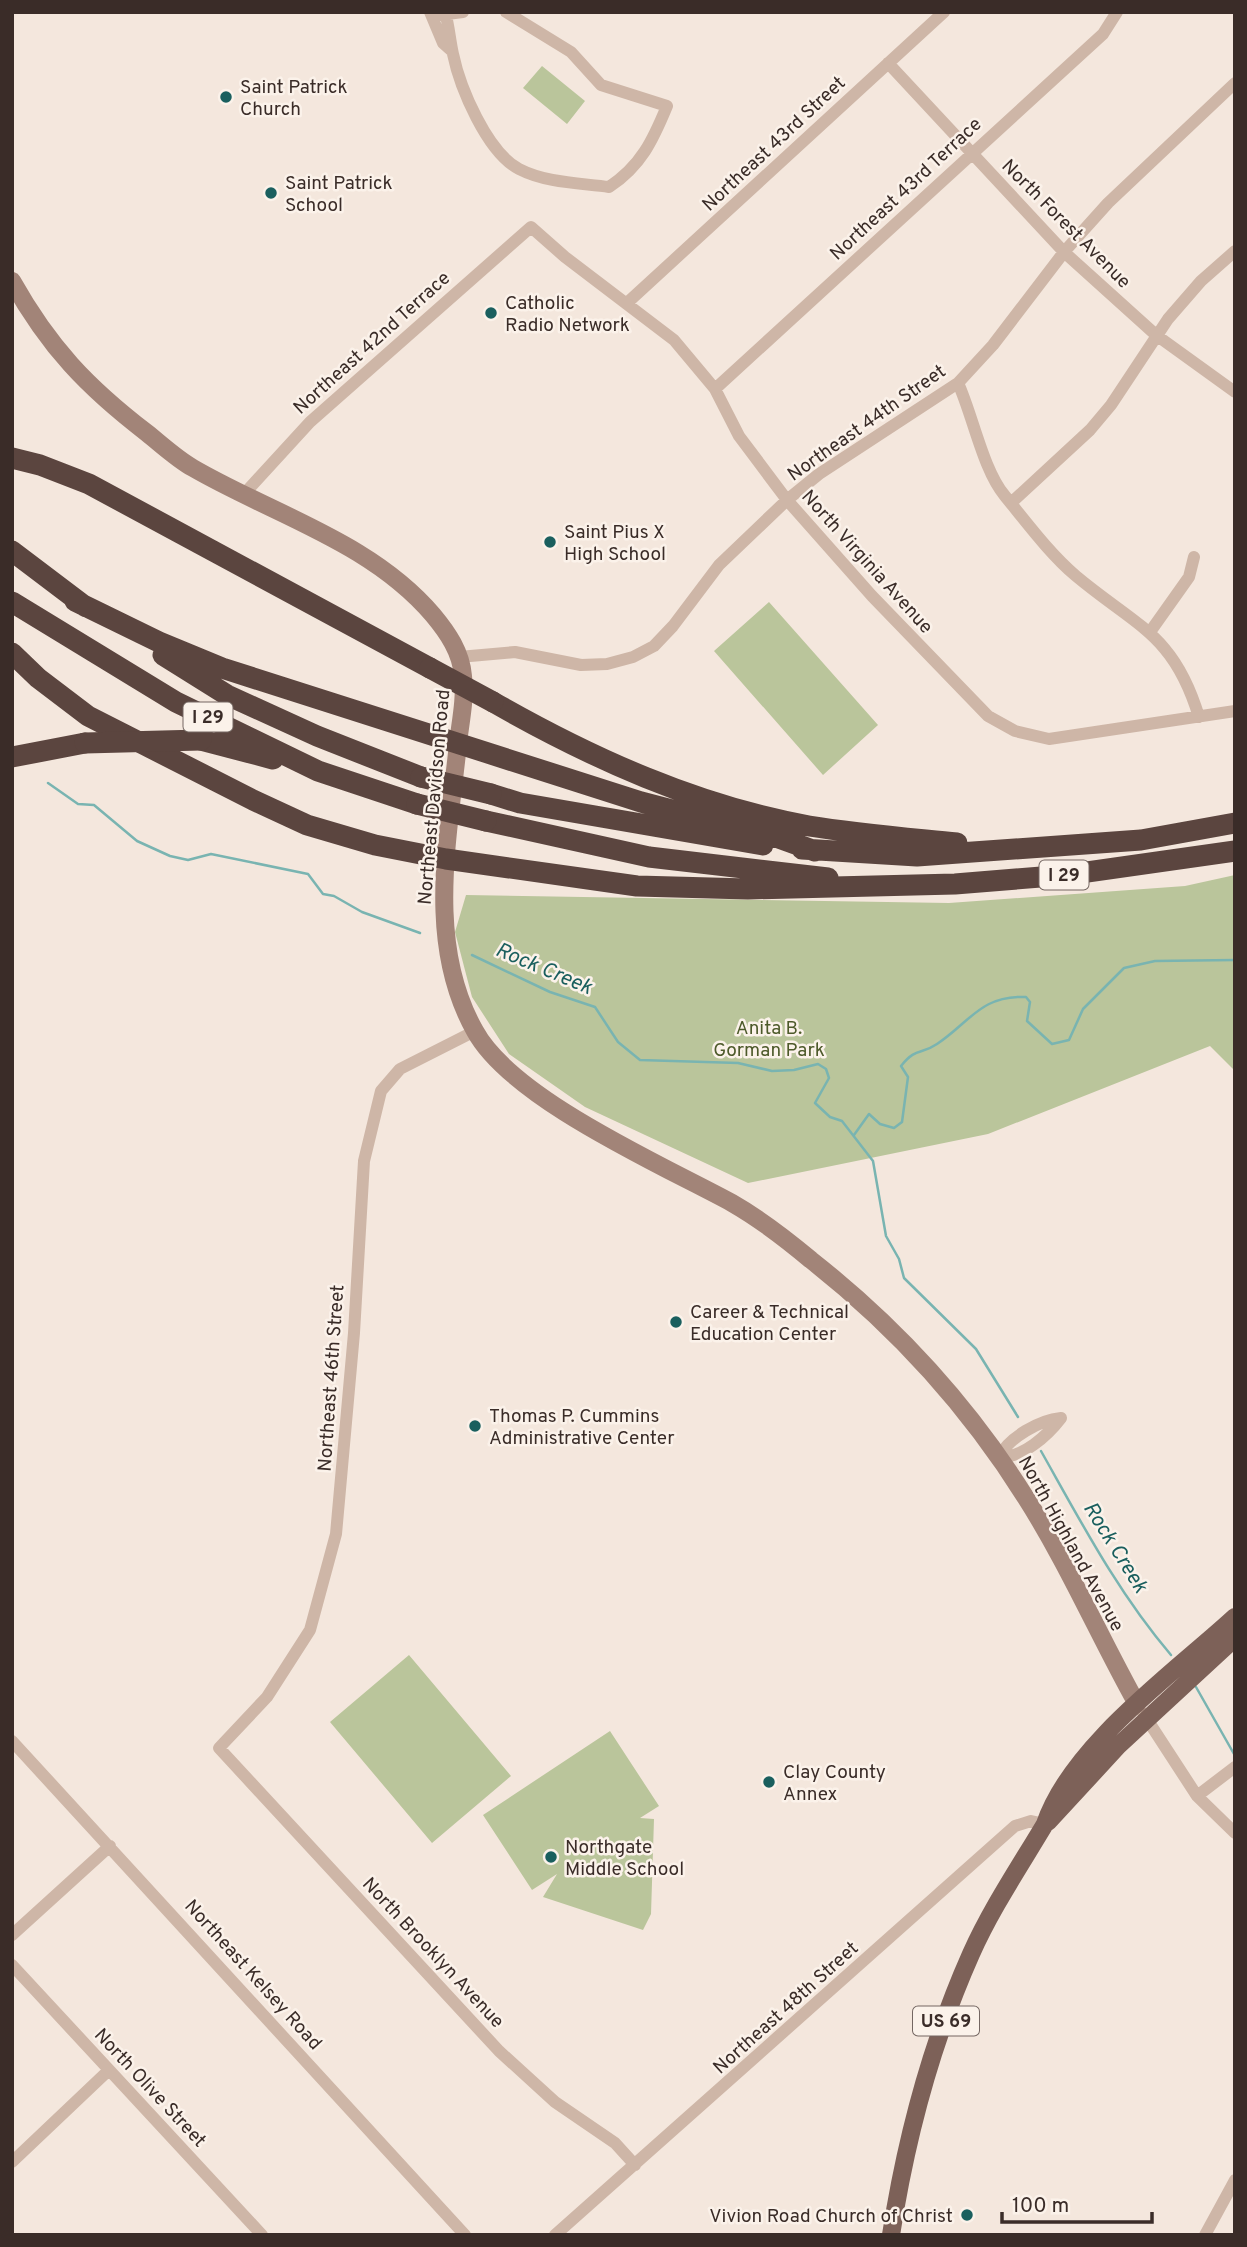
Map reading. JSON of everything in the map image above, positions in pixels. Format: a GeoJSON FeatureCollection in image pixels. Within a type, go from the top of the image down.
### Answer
{"type":"FeatureCollection","features":[{"type":"Feature","properties":{"kind":"highway"},"geometry":{"type":"LineString","coordinates":[[12,458],[40,465],[89,484],[600,758],[688,793],[808,826],[1008,849]]}},
{"type":"Feature","properties":{"kind":"highway","name":"I 29"},"geometry":{"type":"LineString","coordinates":[[12,551],[75,601],[227,695],[317,736],[421,777],[520,803],[733,842],[815,851],[917,856],[1140,840],[1235,823]]}},
{"type":"Feature","properties":{"kind":"highway"},"geometry":{"type":"LineString","coordinates":[[75,601],[159,642],[222,668],[640,802],[779,838],[815,851]]}},
{"type":"Feature","properties":{"kind":"highway","name":"I 29"},"geometry":{"type":"LineString","coordinates":[[12,602],[176,702],[318,771],[418,804],[649,857],[893,887],[1066,875],[1235,851]]}},
{"type":"Feature","properties":{"kind":"highway"},"geometry":{"type":"LineString","coordinates":[[12,653],[38,678],[88,716],[307,825],[375,845],[446,859],[637,886],[748,889],[893,887]]}},
{"type":"Feature","properties":{"kind":"highway"},"geometry":{"type":"LineString","coordinates":[[12,757],[85,743],[201,740],[318,771]]}},
{"type":"Feature","properties":{"kind":"main road","name":"US 69"},"geometry":{"type":"LineString","coordinates":[[891,2235],[899,2180],[920,2089],[971,1952],[1045,1824],[1141,1711],[1235,1617]]}},
{"type":"Feature","properties":{"kind":"main road","name":"US 69"},"geometry":{"type":"LineString","coordinates":[[1141,1711],[1235,1638]]}},
{"type":"Feature","properties":{"kind":"street"},"geometry":{"type":"LineString","coordinates":[[452,51],[443,43],[430,14],[463,12]]}},
{"type":"Feature","properties":{"kind":"street"},"geometry":{"type":"LineString","coordinates":[[445,13],[453,43],[452,51],[463,86],[485,135],[517,168],[545,178],[609,187],[628,175],[642,159],[667,106],[601,85],[571,52],[506,12]]}},
{"type":"Feature","properties":{"kind":"street","name":"Northeast 43rd Street"},"geometry":{"type":"LineString","coordinates":[[627,303],[944,12]]}},
{"type":"Feature","properties":{"kind":"street","name":"Northeast 43rd Terrace"},"geometry":{"type":"LineString","coordinates":[[715,389],[1102,34],[1117,12]]}},
{"type":"Feature","properties":{"kind":"street","name":"North Forest Avenue"},"geometry":{"type":"LineString","coordinates":[[888,63],[1064,252],[1156,335],[1235,392]]}},
{"type":"Feature","properties":{"kind":"street","name":"Northeast 44th Street"},"geometry":{"type":"LineString","coordinates":[[459,657],[515,652],[594,665],[633,657],[663,638],[719,565],[818,474],[958,383],[993,345],[1064,252],[1147,162],[1235,83]]}},
{"type":"Feature","properties":{"kind":"street","name":"North Virginia Avenue"},"geometry":{"type":"LineString","coordinates":[[531,227],[565,257],[674,340],[715,389],[739,436],[788,500],[975,706],[1015,731],[1049,738],[1199,717]]}},
{"type":"Feature","properties":{"kind":"street","name":"Northeast 42nd Terrace"},"geometry":{"type":"LineString","coordinates":[[244,494],[310,422],[531,227]]}},
{"type":"Feature","properties":{"kind":"street"},"geometry":{"type":"LineString","coordinates":[[1011,503],[1090,430],[1111,405],[1156,335],[1184,300],[1235,251]]}},
{"type":"Feature","properties":{"kind":"street","name":"Northeast Davidson Road"},"geometry":{"type":"LineString","coordinates":[[12,281],[70,368],[115,409],[190,467],[347,546],[403,584],[432,614],[452,641],[463,676],[463,717],[457,745],[446,859],[443,903],[445,934],[454,976],[475,1031],[494,1056],[521,1082],[552,1104],[737,1206],[817,1264]]}},
{"type":"Feature","properties":{"kind":"street"},"geometry":{"type":"LineString","coordinates":[[958,383],[973,415],[982,449],[1002,494],[1073,574],[1150,632],[1172,655],[1183,672],[1199,717],[1235,711]]}},
{"type":"Feature","properties":{"kind":"street"},"geometry":{"type":"LineString","coordinates":[[1150,632],[1189,577],[1194,557]]}},
{"type":"Feature","properties":{"kind":"street","name":"Northeast 46th Street"},"geometry":{"type":"LineString","coordinates":[[219,1748],[267,1697],[310,1630],[336,1534],[353,1346],[364,1161],[381,1091],[400,1069],[475,1031]]}},
{"type":"Feature","properties":{"kind":"street","name":"North Highland Avenue"},"geometry":{"type":"LineString","coordinates":[[817,1264],[897,1335],[999,1457],[1049,1538],[1141,1711],[1197,1796],[1235,1833]]}},
{"type":"Feature","properties":{"kind":"street","name":"Northeast Kelsey Road"},"geometry":{"type":"LineString","coordinates":[[12,1741],[465,2235]]}},
{"type":"Feature","properties":{"kind":"street","name":"North Brooklyn Avenue"},"geometry":{"type":"LineString","coordinates":[[219,1748],[499,2051],[555,2102],[615,2143],[635,2165]]}},
{"type":"Feature","properties":{"kind":"street"},"geometry":{"type":"LineString","coordinates":[[1197,1796],[1235,1767]]}},
{"type":"Feature","properties":{"kind":"street","name":"Northeast 48th Street"},"geometry":{"type":"LineString","coordinates":[[555,2235],[1016,1826],[1031,1821],[1045,1824]]}},
{"type":"Feature","properties":{"kind":"street"},"geometry":{"type":"LineString","coordinates":[[12,1935],[110,1846]]}},
{"type":"Feature","properties":{"kind":"street","name":"North Olive Street"},"geometry":{"type":"LineString","coordinates":[[12,1965],[262,2235]]}},
{"type":"Feature","properties":{"kind":"street"},"geometry":{"type":"LineString","coordinates":[[12,2162],[109,2070]]}},
{"type":"Feature","properties":{"kind":"street"},"geometry":{"type":"LineString","coordinates":[[1205,2235],[1235,2180]]}},
{"type":"Feature","properties":{"kind":"green space"},"geometry":{"type":"Polygon","coordinates":[[[542,66],[585,101],[567,124],[523,88],[542,66]]]}},
{"type":"Feature","properties":{"kind":"green space"},"geometry":{"type":"Polygon","coordinates":[[[769,602],[878,725],[823,775],[714,651],[769,602]]]}},
{"type":"Feature","properties":{"kind":"green space","name":"Anita B. Gorman Park"},"geometry":{"type":"Polygon","coordinates":[[[1235,875],[1235,1071],[1210,1046],[988,1134],[748,1183],[585,1107],[509,1054],[472,997],[455,932],[466,895],[949,903],[1185,886],[1235,875]]]}},
{"type":"Feature","properties":{"kind":"green space"},"geometry":{"type":"Polygon","coordinates":[[[409,1655],[511,1776],[432,1843],[330,1722],[409,1655]]]}},
{"type":"Feature","properties":{"kind":"green space"},"geometry":{"type":"Polygon","coordinates":[[[610,1731],[659,1806],[640,1818],[654,1819],[651,1914],[643,1930],[543,1897],[557,1874],[532,1890],[483,1815],[610,1731]]]}},
{"type":"Feature","properties":{"kind":"waterway","name":"Rock Creek"},"geometry":{"type":"LineString","coordinates":[[48,783],[78,804],[94,805],[137,841],[170,856],[188,860],[211,854],[308,874],[323,894],[334,896],[362,912],[420,933]]}},
{"type":"Feature","properties":{"kind":"waterway","name":"Rock Creek"},"geometry":{"type":"LineString","coordinates":[[472,955],[550,992],[595,1007],[618,1042],[640,1060],[738,1063],[772,1071],[794,1070],[818,1064],[826,1069],[829,1078],[815,1103],[830,1117],[842,1121],[873,1161],[886,1236],[899,1259],[904,1278],[976,1349],[1018,1417]]}},
{"type":"Feature","properties":{"kind":"waterway"},"geometry":{"type":"LineString","coordinates":[[854,1135],[869,1114],[880,1124],[894,1128],[902,1122],[908,1077],[901,1066],[915,1054],[937,1044],[987,1005],[998,1000],[1026,997],[1030,1002],[1027,1021],[1052,1044],[1069,1040],[1083,1009],[1124,968],[1155,961],[1235,960]]}},
{"type":"Feature","properties":{"kind":"waterway","name":"Rock Creek"},"geometry":{"type":"LineString","coordinates":[[1041,1451],[1117,1582],[1171,1655]]}},
{"type":"Feature","properties":{"kind":"waterway","name":"Rock Creek"},"geometry":{"type":"LineString","coordinates":[[1196,1687],[1234,1754]]}},
{"type":"Feature","properties":{"kind":"place","name":"Saint Patrick Church"},"geometry":{"type":"Point","coordinates":[226,97]}},
{"type":"Feature","properties":{"kind":"place","name":"Saint Patrick School"},"geometry":{"type":"Point","coordinates":[271,193]}},
{"type":"Feature","properties":{"kind":"place","name":"Catholic Radio Network"},"geometry":{"type":"Point","coordinates":[491,313]}},
{"type":"Feature","properties":{"kind":"place","name":"Saint Pius X High School"},"geometry":{"type":"Point","coordinates":[550,542]}},
{"type":"Feature","properties":{"kind":"place","name":"Career & Technical Education Center"},"geometry":{"type":"Point","coordinates":[676,1322]}},
{"type":"Feature","properties":{"kind":"place","name":"Thomas P. Cummins Administrative Center"},"geometry":{"type":"Point","coordinates":[475,1426]}},
{"type":"Feature","properties":{"kind":"place","name":"Clay County Annex"},"geometry":{"type":"Point","coordinates":[769,1782]}},
{"type":"Feature","properties":{"kind":"place","name":"Northgate Middle School"},"geometry":{"type":"Point","coordinates":[551,1857]}},
{"type":"Feature","properties":{"kind":"place","name":"Vivion Road Church of Christ"},"geometry":{"type":"Point","coordinates":[967,2215]}}]}
